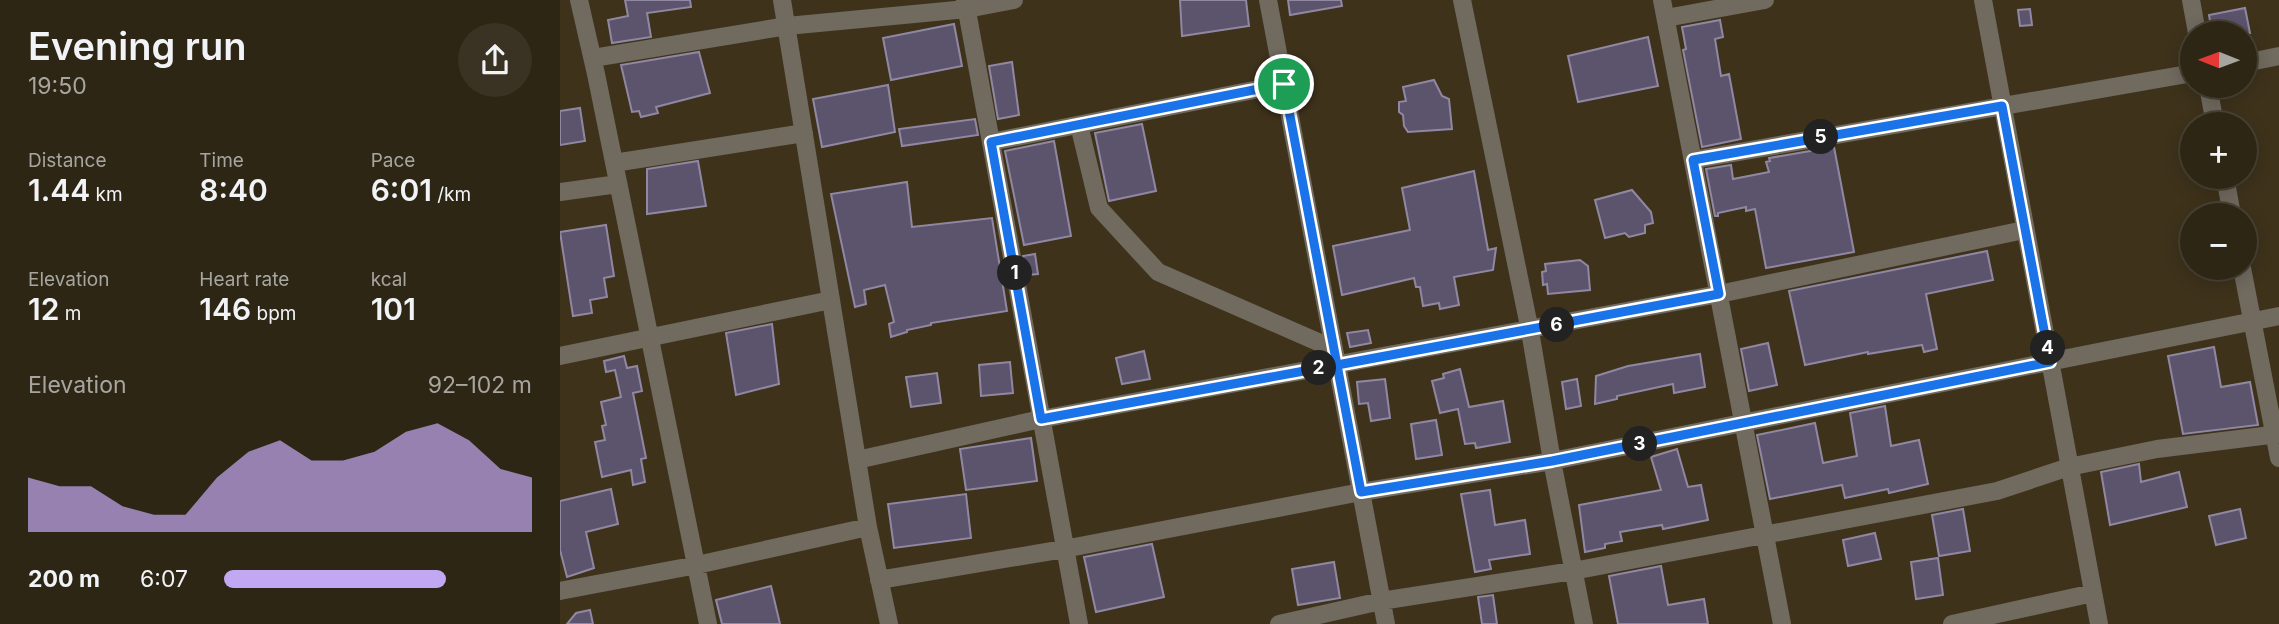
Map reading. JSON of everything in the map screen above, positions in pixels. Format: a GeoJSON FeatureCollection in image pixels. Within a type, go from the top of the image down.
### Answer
{"type":"FeatureCollection","features":[{"type":"Feature","properties":{"kind":"street"},"geometry":{"type":"LineString","coordinates":[[579,0],[708,624]]}},
{"type":"Feature","properties":{"kind":"street"},"geometry":{"type":"LineString","coordinates":[[782,0],[868,527],[888,624]]}},
{"type":"Feature","properties":{"kind":"street"},"geometry":{"type":"LineString","coordinates":[[593,58],[787,26],[1014,0]]}},
{"type":"Feature","properties":{"kind":"street"},"geometry":{"type":"LineString","coordinates":[[1268,0],[1385,624]]}},
{"type":"Feature","properties":{"kind":"street"},"geometry":{"type":"LineString","coordinates":[[1462,0],[1530,331],[1584,624]]}},
{"type":"Feature","properties":{"kind":"street"},"geometry":{"type":"LineString","coordinates":[[1662,0],[1782,624]]}},
{"type":"Feature","properties":{"kind":"street"},"geometry":{"type":"LineString","coordinates":[[1666,18],[1765,0]]}},
{"type":"Feature","properties":{"kind":"street"},"geometry":{"type":"LineString","coordinates":[[1983,0],[2099,624]]}},
{"type":"Feature","properties":{"kind":"street"},"geometry":{"type":"LineString","coordinates":[[2191,0],[2195,21]]}},
{"type":"Feature","properties":{"kind":"street"},"geometry":{"type":"LineString","coordinates":[[966,4],[1079,624]]}},
{"type":"Feature","properties":{"kind":"street"},"geometry":{"type":"LineString","coordinates":[[2258,60],[2279,56]]}},
{"type":"Feature","properties":{"kind":"street"},"geometry":{"type":"LineString","coordinates":[[1693,160],[2180,75]]}},
{"type":"Feature","properties":{"kind":"street"},"geometry":{"type":"LineString","coordinates":[[991,142],[1284,84]]}},
{"type":"Feature","properties":{"kind":"street"},"geometry":{"type":"LineString","coordinates":[[1079,125],[1099,208],[1158,272],[1335,357]]}},
{"type":"Feature","properties":{"kind":"street"},"geometry":{"type":"LineString","coordinates":[[614,163],[804,132]]}},
{"type":"Feature","properties":{"kind":"street"},"geometry":{"type":"LineString","coordinates":[[560,192],[618,184]]}},
{"type":"Feature","properties":{"kind":"street"},"geometry":{"type":"LineString","coordinates":[[857,460],[1335,357],[1530,331],[2024,230]]}},
{"type":"Feature","properties":{"kind":"street"},"geometry":{"type":"LineString","coordinates":[[2244,280],[2277,435],[2279,458]]}},
{"type":"Feature","properties":{"kind":"street"},"geometry":{"type":"LineString","coordinates":[[560,356],[831,300]]}},
{"type":"Feature","properties":{"kind":"street"},"geometry":{"type":"LineString","coordinates":[[879,580],[1064,549],[1361,492],[1552,461],[2279,316]]}},
{"type":"Feature","properties":{"kind":"street"},"geometry":{"type":"LineString","coordinates":[[1279,624],[1381,601],[1573,571],[1997,491],[2069,467],[2157,449],[2277,435]]}},
{"type":"Feature","properties":{"kind":"street"},"geometry":{"type":"LineString","coordinates":[[560,590],[696,565],[868,527]]}},
{"type":"Feature","properties":{"kind":"street"},"geometry":{"type":"LineString","coordinates":[[1952,624],[2093,593]]}},
{"type":"Feature","properties":{"kind":"building"},"geometry":{"type":"Polygon","coordinates":[[[625,0],[690,0],[691,7],[647,13],[651,37],[612,43],[608,20],[628,16],[625,0]]]}},
{"type":"Feature","properties":{"kind":"building"},"geometry":{"type":"Polygon","coordinates":[[[1180,0],[1246,0],[1249,26],[1182,36],[1180,0]]]}},
{"type":"Feature","properties":{"kind":"building"},"geometry":{"type":"Polygon","coordinates":[[[1288,0],[1341,0],[1342,6],[1290,15],[1288,0]]]}},
{"type":"Feature","properties":{"kind":"building"},"geometry":{"type":"Polygon","coordinates":[[[2245,8],[2248,21],[2210,21],[2209,15],[2245,8]]]}},
{"type":"Feature","properties":{"kind":"building"},"geometry":{"type":"Polygon","coordinates":[[[2030,9],[2032,25],[2020,26],[2018,10],[2030,9]]]}},
{"type":"Feature","properties":{"kind":"building"},"geometry":{"type":"Polygon","coordinates":[[[1720,20],[1723,37],[1715,39],[1721,76],[1729,74],[1741,139],[1702,147],[1683,50],[1686,49],[1682,27],[1720,20]]]}},
{"type":"Feature","properties":{"kind":"building"},"geometry":{"type":"Polygon","coordinates":[[[954,24],[962,66],[891,80],[883,38],[954,24]]]}},
{"type":"Feature","properties":{"kind":"building"},"geometry":{"type":"Polygon","coordinates":[[[1648,37],[1658,86],[1578,102],[1568,56],[1648,37]]]}},
{"type":"Feature","properties":{"kind":"building"},"geometry":{"type":"Polygon","coordinates":[[[699,52],[710,93],[656,107],[658,113],[641,117],[639,111],[632,112],[621,65],[699,52]]]}},
{"type":"Feature","properties":{"kind":"building"},"geometry":{"type":"Polygon","coordinates":[[[1012,62],[1019,115],[998,119],[989,66],[1012,62]]]}},
{"type":"Feature","properties":{"kind":"building"},"geometry":{"type":"Polygon","coordinates":[[[1434,80],[1442,96],[1449,99],[1452,129],[1408,132],[1404,126],[1403,115],[1399,112],[1399,102],[1406,101],[1403,87],[1434,80]]]}},
{"type":"Feature","properties":{"kind":"building"},"geometry":{"type":"Polygon","coordinates":[[[888,85],[895,132],[822,147],[813,99],[888,85]]]}},
{"type":"Feature","properties":{"kind":"building"},"geometry":{"type":"Polygon","coordinates":[[[580,108],[585,141],[560,145],[560,111],[580,108]]]}},
{"type":"Feature","properties":{"kind":"building"},"geometry":{"type":"Polygon","coordinates":[[[975,119],[978,135],[902,146],[899,129],[975,119]]]}},
{"type":"Feature","properties":{"kind":"building"},"geometry":{"type":"Polygon","coordinates":[[[1142,124],[1156,191],[1109,201],[1095,133],[1142,124]]]}},
{"type":"Feature","properties":{"kind":"building"},"geometry":{"type":"Polygon","coordinates":[[[1054,141],[1071,236],[1024,245],[1005,151],[1054,141]]]}},
{"type":"Feature","properties":{"kind":"building"},"geometry":{"type":"Polygon","coordinates":[[[1834,147],[1854,252],[1766,268],[1755,209],[1746,211],[1746,207],[1715,216],[1706,169],[1731,165],[1733,179],[1769,172],[1766,162],[1770,161],[1769,158],[1834,147]]]}},
{"type":"Feature","properties":{"kind":"building"},"geometry":{"type":"Polygon","coordinates":[[[698,161],[706,206],[647,214],[647,169],[698,161]]]}},
{"type":"Feature","properties":{"kind":"building"},"geometry":{"type":"Polygon","coordinates":[[[1474,171],[1488,250],[1496,248],[1493,270],[1454,277],[1459,305],[1440,309],[1439,303],[1423,306],[1420,287],[1416,287],[1414,278],[1342,295],[1333,246],[1410,230],[1402,188],[1474,171]]]}},
{"type":"Feature","properties":{"kind":"building"},"geometry":{"type":"Polygon","coordinates":[[[907,182],[912,227],[992,218],[1007,311],[931,323],[891,337],[889,324],[894,322],[885,285],[864,290],[866,304],[855,307],[831,194],[907,182]]]}},
{"type":"Feature","properties":{"kind":"building"},"geometry":{"type":"Polygon","coordinates":[[[1632,190],[1651,212],[1653,223],[1645,225],[1645,233],[1629,237],[1625,233],[1605,238],[1595,200],[1632,190]]]}},
{"type":"Feature","properties":{"kind":"building"},"geometry":{"type":"Polygon","coordinates":[[[606,225],[614,276],[604,278],[607,297],[590,300],[592,313],[573,316],[560,232],[606,225]]]}},
{"type":"Feature","properties":{"kind":"building"},"geometry":{"type":"Polygon","coordinates":[[[1987,251],[1993,280],[1926,294],[1937,349],[1924,352],[1922,345],[1868,352],[1805,365],[1789,291],[1987,251]]]}},
{"type":"Feature","properties":{"kind":"building"},"geometry":{"type":"Polygon","coordinates":[[[1035,254],[1038,274],[1027,275],[1023,256],[1035,254]]]}},
{"type":"Feature","properties":{"kind":"building"},"geometry":{"type":"Polygon","coordinates":[[[1580,260],[1588,266],[1590,290],[1548,294],[1547,284],[1543,285],[1542,272],[1546,271],[1545,264],[1580,260]]]}},
{"type":"Feature","properties":{"kind":"building"},"geometry":{"type":"Polygon","coordinates":[[[772,324],[779,384],[736,395],[726,333],[772,324]]]}},
{"type":"Feature","properties":{"kind":"building"},"geometry":{"type":"Polygon","coordinates":[[[1368,330],[1371,343],[1350,347],[1347,333],[1368,330]]]}},
{"type":"Feature","properties":{"kind":"building"},"geometry":{"type":"Polygon","coordinates":[[[1768,343],[1777,385],[1749,391],[1741,349],[1768,343]]]}},
{"type":"Feature","properties":{"kind":"building"},"geometry":{"type":"Polygon","coordinates":[[[2214,347],[2221,387],[2250,382],[2258,425],[2183,434],[2168,356],[2214,347]]]}},
{"type":"Feature","properties":{"kind":"building"},"geometry":{"type":"Polygon","coordinates":[[[1144,351],[1150,379],[1122,384],[1116,358],[1144,351]]]}},
{"type":"Feature","properties":{"kind":"building"},"geometry":{"type":"Polygon","coordinates":[[[1700,354],[1705,387],[1674,393],[1673,384],[1617,396],[1617,399],[1595,404],[1596,376],[1628,366],[1700,354]]]}},
{"type":"Feature","properties":{"kind":"building"},"geometry":{"type":"Polygon","coordinates":[[[624,356],[627,368],[637,366],[642,391],[633,393],[646,458],[641,459],[645,482],[633,485],[631,470],[602,477],[595,442],[605,440],[602,426],[606,425],[601,402],[621,397],[615,370],[606,372],[604,361],[624,356]]]}},
{"type":"Feature","properties":{"kind":"building"},"geometry":{"type":"Polygon","coordinates":[[[1010,362],[1013,393],[981,396],[979,365],[1010,362]]]}},
{"type":"Feature","properties":{"kind":"building"},"geometry":{"type":"Polygon","coordinates":[[[1460,369],[1469,407],[1503,401],[1510,442],[1476,448],[1475,443],[1465,444],[1458,409],[1440,413],[1432,381],[1444,378],[1443,374],[1460,369]]]}},
{"type":"Feature","properties":{"kind":"building"},"geometry":{"type":"Polygon","coordinates":[[[937,373],[941,403],[911,407],[906,377],[937,373]]]}},
{"type":"Feature","properties":{"kind":"building"},"geometry":{"type":"Polygon","coordinates":[[[1385,379],[1390,418],[1371,421],[1368,403],[1359,404],[1357,382],[1385,379]]]}},
{"type":"Feature","properties":{"kind":"building"},"geometry":{"type":"Polygon","coordinates":[[[1577,379],[1581,406],[1566,409],[1562,382],[1577,379]]]}},
{"type":"Feature","properties":{"kind":"building"},"geometry":{"type":"Polygon","coordinates":[[[1885,406],[1891,446],[1919,440],[1928,484],[1889,493],[1888,489],[1845,498],[1842,485],[1770,499],[1757,435],[1815,423],[1823,463],[1857,456],[1850,413],[1885,406]]]}},
{"type":"Feature","properties":{"kind":"building"},"geometry":{"type":"Polygon","coordinates":[[[1436,420],[1442,455],[1416,459],[1411,424],[1436,420]]]}},
{"type":"Feature","properties":{"kind":"building"},"geometry":{"type":"Polygon","coordinates":[[[1031,438],[1037,481],[966,490],[960,449],[1031,438]]]}},
{"type":"Feature","properties":{"kind":"building"},"geometry":{"type":"Polygon","coordinates":[[[1677,449],[1688,487],[1701,485],[1708,520],[1663,529],[1662,525],[1620,532],[1622,541],[1585,552],[1579,505],[1661,490],[1651,457],[1677,449]]]}},
{"type":"Feature","properties":{"kind":"building"},"geometry":{"type":"Polygon","coordinates":[[[2139,464],[2141,482],[2179,472],[2187,507],[2110,525],[2101,472],[2139,464]]]}},
{"type":"Feature","properties":{"kind":"building"},"geometry":{"type":"Polygon","coordinates":[[[611,489],[618,524],[586,532],[594,568],[567,577],[560,550],[560,501],[611,489]]]}},
{"type":"Feature","properties":{"kind":"building"},"geometry":{"type":"Polygon","coordinates":[[[1490,490],[1495,525],[1525,520],[1530,554],[1489,560],[1491,569],[1475,572],[1461,494],[1490,490]]]}},
{"type":"Feature","properties":{"kind":"building"},"geometry":{"type":"Polygon","coordinates":[[[966,494],[971,538],[894,548],[888,504],[966,494]]]}},
{"type":"Feature","properties":{"kind":"building"},"geometry":{"type":"Polygon","coordinates":[[[1963,509],[1970,551],[1939,556],[1932,515],[1963,509]]]}},
{"type":"Feature","properties":{"kind":"building"},"geometry":{"type":"Polygon","coordinates":[[[2240,509],[2246,538],[2216,545],[2209,516],[2240,509]]]}},
{"type":"Feature","properties":{"kind":"building"},"geometry":{"type":"Polygon","coordinates":[[[1875,533],[1881,559],[1848,566],[1843,540],[1875,533]]]}},
{"type":"Feature","properties":{"kind":"building"},"geometry":{"type":"Polygon","coordinates":[[[1152,544],[1164,597],[1096,612],[1084,557],[1152,544]]]}},
{"type":"Feature","properties":{"kind":"building"},"geometry":{"type":"Polygon","coordinates":[[[1938,558],[1943,595],[1916,599],[1911,562],[1938,558]]]}},
{"type":"Feature","properties":{"kind":"building"},"geometry":{"type":"Polygon","coordinates":[[[1334,562],[1340,598],[1298,605],[1292,569],[1334,562]]]}},
{"type":"Feature","properties":{"kind":"building"},"geometry":{"type":"Polygon","coordinates":[[[1661,566],[1668,605],[1704,599],[1708,624],[1618,624],[1609,576],[1661,566]]]}},
{"type":"Feature","properties":{"kind":"building"},"geometry":{"type":"Polygon","coordinates":[[[771,586],[780,624],[722,624],[716,600],[771,586]]]}},
{"type":"Feature","properties":{"kind":"building"},"geometry":{"type":"Polygon","coordinates":[[[1493,595],[1497,624],[1482,624],[1478,597],[1493,595]]]}},
{"type":"Feature","properties":{"kind":"building"},"geometry":{"type":"Polygon","coordinates":[[[590,610],[593,624],[567,624],[576,613],[590,610]]]}},
{"type":"Feature","properties":{"kind":"route"},"geometry":{"type":"LineString","coordinates":[[1284,84],[991,142],[1041,419],[1337,365],[1361,492],[1552,461],[2050,362],[2002,106],[1693,160],[1719,294],[1337,365],[1284,84]]}}]}
